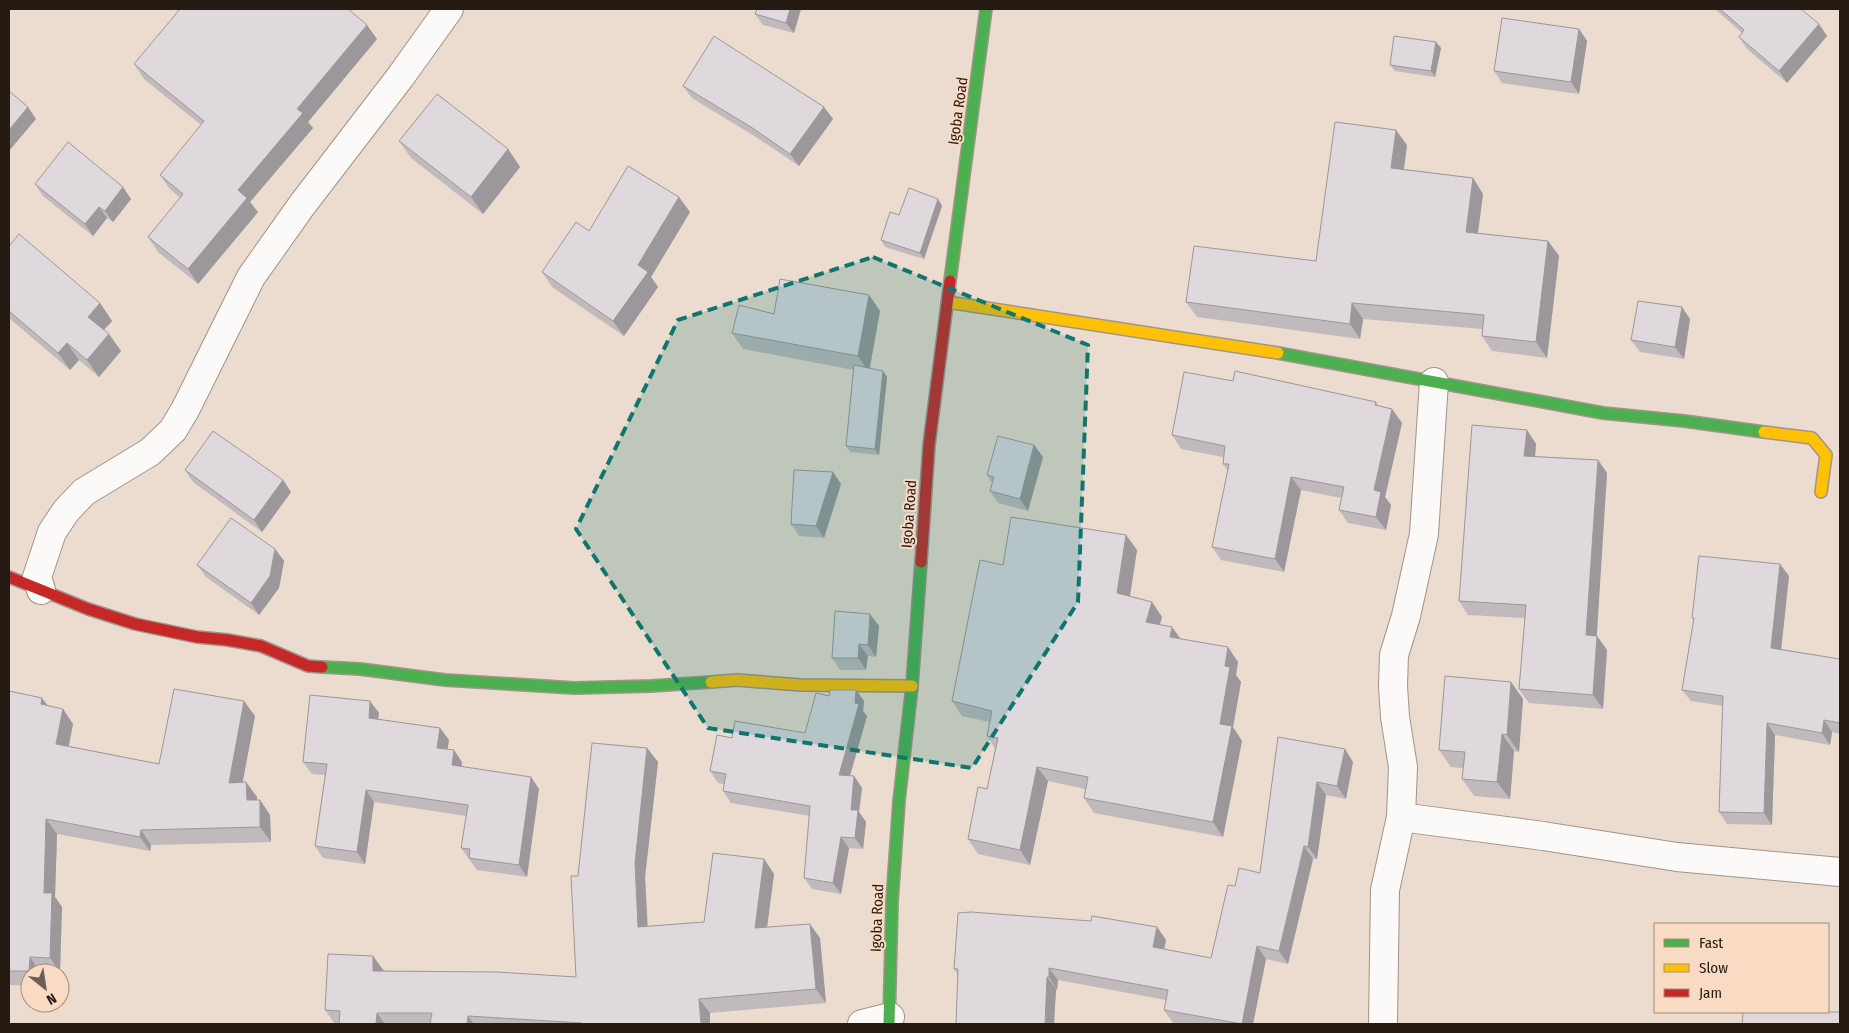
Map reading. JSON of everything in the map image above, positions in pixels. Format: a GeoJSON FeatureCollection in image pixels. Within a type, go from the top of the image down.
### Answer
{"type":"FeatureCollection","features":[{"type":"Feature","properties":{"kind":"street"},"geometry":{"type":"LineString","coordinates":[[41,590],[37,577],[52,532],[66,511],[84,492],[150,452],[172,430],[185,410],[251,277],[302,205],[401,76],[448,9]]}},
{"type":"Feature","properties":{"kind":"street","name":"Igoba Road"},"geometry":{"type":"LineString","coordinates":[[890,1021],[892,902],[898,801],[912,686],[929,445],[986,9]]}},
{"type":"Feature","properties":{"kind":"street"},"geometry":{"type":"LineString","coordinates":[[947,302],[1268,352],[1603,413],[1684,421],[1812,438],[1826,454],[1821,492]]}},
{"type":"Feature","properties":{"kind":"street"},"geometry":{"type":"LineString","coordinates":[[1383,1024],[1385,890],[1401,817],[1403,767],[1393,686],[1394,655],[1406,616],[1424,534],[1434,382]]}},
{"type":"Feature","properties":{"kind":"street"},"geometry":{"type":"LineString","coordinates":[[9,577],[88,609],[135,624],[197,637],[261,646],[308,666],[360,669],[446,680],[575,688],[651,686],[737,680],[801,685],[912,686]]}},
{"type":"Feature","properties":{"kind":"street"},"geometry":{"type":"LineString","coordinates":[[1401,817],[1543,836],[1677,857],[1840,872]]}},
{"type":"Feature","properties":{"kind":"street"},"geometry":{"type":"LineString","coordinates":[[862,1024],[890,1021]]}},
{"type":"Feature","properties":{"kind":"highlighted area"},"geometry":{"type":"Polygon","coordinates":[[[873,257],[1088,345],[1078,602],[972,768],[708,728],[576,529],[678,320],[873,257]]]}},
{"type":"Feature","properties":{"kind":"building"},"geometry":{"type":"Polygon","coordinates":[[[180,9],[348,9],[367,25],[297,109],[303,113],[238,190],[247,198],[188,269],[148,237],[183,194],[160,175],[204,121],[134,64],[180,9]]]}},
{"type":"Feature","properties":{"kind":"building"},"geometry":{"type":"Polygon","coordinates":[[[757,9],[790,9],[786,23],[755,14],[757,9]]]}},
{"type":"Feature","properties":{"kind":"building"},"geometry":{"type":"Polygon","coordinates":[[[1720,9],[1801,9],[1819,24],[1779,71],[1739,37],[1744,30],[1720,9]]]}},
{"type":"Feature","properties":{"kind":"building"},"geometry":{"type":"Polygon","coordinates":[[[1502,18],[1579,29],[1571,82],[1494,71],[1502,18]]]}},
{"type":"Feature","properties":{"kind":"building"},"geometry":{"type":"Polygon","coordinates":[[[714,36],[824,107],[790,154],[751,127],[683,86],[714,36]]]}},
{"type":"Feature","properties":{"kind":"building"},"geometry":{"type":"Polygon","coordinates":[[[1394,36],[1436,42],[1431,71],[1390,65],[1394,36]]]}},
{"type":"Feature","properties":{"kind":"building"},"geometry":{"type":"Polygon","coordinates":[[[9,91],[28,107],[9,130],[9,91]]]}},
{"type":"Feature","properties":{"kind":"building"},"geometry":{"type":"Polygon","coordinates":[[[437,94],[508,149],[471,197],[399,141],[437,94]]]}},
{"type":"Feature","properties":{"kind":"building"},"geometry":{"type":"Polygon","coordinates":[[[1335,122],[1396,130],[1391,168],[1473,178],[1466,232],[1548,241],[1536,342],[1482,336],[1484,315],[1352,303],[1350,324],[1186,302],[1194,246],[1316,261],[1335,122]]]}},
{"type":"Feature","properties":{"kind":"building"},"geometry":{"type":"Polygon","coordinates":[[[68,142],[123,187],[105,211],[99,207],[85,224],[35,184],[68,142]]]}},
{"type":"Feature","properties":{"kind":"building"},"geometry":{"type":"Polygon","coordinates":[[[628,166],[679,197],[638,265],[648,272],[613,321],[542,272],[576,222],[589,231],[628,166]]]}},
{"type":"Feature","properties":{"kind":"building"},"geometry":{"type":"Polygon","coordinates":[[[909,188],[938,199],[920,253],[881,240],[890,212],[899,215],[909,188]]]}},
{"type":"Feature","properties":{"kind":"building"},"geometry":{"type":"Polygon","coordinates":[[[19,234],[100,303],[88,317],[109,334],[87,360],[67,343],[58,353],[9,311],[9,246],[19,234]]]}},
{"type":"Feature","properties":{"kind":"building"},"geometry":{"type":"Polygon","coordinates":[[[780,279],[869,295],[858,356],[732,333],[739,305],[774,314],[780,279]]]}},
{"type":"Feature","properties":{"kind":"building"},"geometry":{"type":"Polygon","coordinates":[[[1638,301],[1682,307],[1675,347],[1631,340],[1638,301]]]}},
{"type":"Feature","properties":{"kind":"building"},"geometry":{"type":"Polygon","coordinates":[[[854,365],[883,371],[875,449],[846,446],[854,365]]]}},
{"type":"Feature","properties":{"kind":"building"},"geometry":{"type":"Polygon","coordinates":[[[1235,371],[1376,402],[1375,405],[1392,409],[1374,490],[1381,492],[1376,517],[1339,510],[1344,487],[1291,477],[1275,559],[1212,547],[1229,464],[1223,464],[1225,446],[1172,435],[1184,372],[1233,381],[1235,371]]]}},
{"type":"Feature","properties":{"kind":"building"},"geometry":{"type":"Polygon","coordinates":[[[1472,425],[1527,430],[1524,456],[1598,460],[1586,635],[1597,636],[1593,695],[1519,689],[1526,605],[1459,601],[1472,425]]]}},
{"type":"Feature","properties":{"kind":"building"},"geometry":{"type":"Polygon","coordinates":[[[213,431],[283,480],[254,520],[185,470],[213,431]]]}},
{"type":"Feature","properties":{"kind":"building"},"geometry":{"type":"Polygon","coordinates":[[[998,436],[1034,445],[1020,499],[990,491],[994,477],[987,475],[998,436]]]}},
{"type":"Feature","properties":{"kind":"building"},"geometry":{"type":"Polygon","coordinates":[[[794,470],[833,472],[816,526],[791,524],[794,470]]]}},
{"type":"Feature","properties":{"kind":"building"},"geometry":{"type":"Polygon","coordinates":[[[1011,517],[1126,535],[1117,593],[1152,602],[1146,622],[1172,627],[1170,637],[1228,647],[1225,666],[1230,667],[1220,724],[1232,726],[1213,822],[1084,798],[1088,777],[1037,767],[1020,850],[968,839],[978,787],[987,789],[998,738],[987,736],[992,711],[952,701],[980,560],[1003,565],[1011,517]]]}},
{"type":"Feature","properties":{"kind":"building"},"geometry":{"type":"Polygon","coordinates":[[[231,518],[275,549],[270,576],[251,603],[197,565],[231,518]]]}},
{"type":"Feature","properties":{"kind":"building"},"geometry":{"type":"Polygon","coordinates":[[[1699,556],[1780,564],[1771,648],[1840,659],[1840,723],[1824,720],[1822,733],[1767,723],[1764,813],[1719,812],[1723,696],[1682,690],[1694,618],[1692,618],[1699,556]]]}},
{"type":"Feature","properties":{"kind":"building"},"geometry":{"type":"Polygon","coordinates":[[[835,611],[870,614],[868,645],[859,644],[858,658],[832,658],[835,611]]]}},
{"type":"Feature","properties":{"kind":"building"},"geometry":{"type":"Polygon","coordinates":[[[1445,676],[1511,682],[1507,735],[1502,734],[1497,782],[1462,779],[1465,752],[1439,750],[1445,676]]]}},
{"type":"Feature","properties":{"kind":"building"},"geometry":{"type":"Polygon","coordinates":[[[174,689],[244,701],[229,783],[246,782],[247,800],[260,800],[260,827],[141,830],[140,837],[46,819],[44,893],[52,893],[50,958],[30,957],[30,963],[20,963],[20,971],[9,971],[9,691],[42,698],[41,704],[63,709],[56,744],[159,764],[174,689]]]}},
{"type":"Feature","properties":{"kind":"building"},"geometry":{"type":"Polygon","coordinates":[[[830,690],[856,690],[855,703],[859,704],[839,775],[854,776],[851,810],[858,810],[855,838],[841,837],[833,883],[804,878],[810,806],[723,791],[726,774],[710,771],[717,735],[732,738],[735,721],[805,733],[816,693],[829,696],[830,690]]]}},
{"type":"Feature","properties":{"kind":"building"},"geometry":{"type":"Polygon","coordinates":[[[310,695],[370,701],[369,718],[440,728],[437,748],[454,750],[452,765],[531,777],[519,865],[469,858],[470,849],[461,848],[468,805],[366,790],[357,852],[315,846],[327,764],[303,762],[310,695]]]}},
{"type":"Feature","properties":{"kind":"building"},"geometry":{"type":"Polygon","coordinates":[[[1278,737],[1345,749],[1337,786],[1317,782],[1308,847],[1304,846],[1279,951],[1257,946],[1242,1024],[1164,1010],[1168,990],[1049,968],[1045,1024],[956,1024],[958,969],[954,969],[958,913],[971,912],[1091,921],[1092,916],[1157,927],[1153,947],[1211,958],[1228,885],[1235,886],[1239,868],[1260,873],[1278,737]]]}},
{"type":"Feature","properties":{"kind":"building"},"geometry":{"type":"Polygon","coordinates":[[[592,743],[647,748],[635,863],[638,927],[704,922],[713,853],[764,859],[755,928],[810,924],[816,989],[699,999],[701,1024],[582,1024],[468,1016],[467,1024],[430,1024],[432,1013],[377,1013],[376,1024],[339,1024],[340,1011],[325,1010],[328,954],[373,956],[373,971],[497,972],[576,977],[571,876],[578,876],[592,743]]]}},
{"type":"Feature","properties":{"kind":"building"},"geometry":{"type":"Polygon","coordinates":[[[1840,1012],[1840,1024],[1742,1024],[1743,1013],[1840,1012]]]}},
{"type":"Feature","properties":{"kind":"traffic: fast"},"geometry":{"type":"LineString","coordinates":[[950,281],[986,9]]}},
{"type":"Feature","properties":{"kind":"traffic: fast"},"geometry":{"type":"LineString","coordinates":[[1278,353],[1603,413],[1684,421],[1764,432]]}},
{"type":"Feature","properties":{"kind":"traffic: fast"},"geometry":{"type":"LineString","coordinates":[[889,1024],[892,902],[899,801],[912,686],[921,562]]}},
{"type":"Feature","properties":{"kind":"traffic: fast"},"geometry":{"type":"LineString","coordinates":[[322,667],[360,669],[445,680],[575,688],[711,682]]}},
{"type":"Feature","properties":{"kind":"traffic: slow"},"geometry":{"type":"LineString","coordinates":[[947,302],[1278,353]]}},
{"type":"Feature","properties":{"kind":"traffic: slow"},"geometry":{"type":"LineString","coordinates":[[1764,432],[1812,438],[1826,455],[1821,492]]}},
{"type":"Feature","properties":{"kind":"traffic: slow"},"geometry":{"type":"LineString","coordinates":[[711,682],[737,680],[801,685],[912,686]]}},
{"type":"Feature","properties":{"kind":"traffic: jam"},"geometry":{"type":"LineString","coordinates":[[921,562],[929,445],[950,281]]}},
{"type":"Feature","properties":{"kind":"traffic: jam"},"geometry":{"type":"LineString","coordinates":[[9,577],[88,609],[135,624],[197,637],[261,646],[308,666],[322,667]]}}]}
